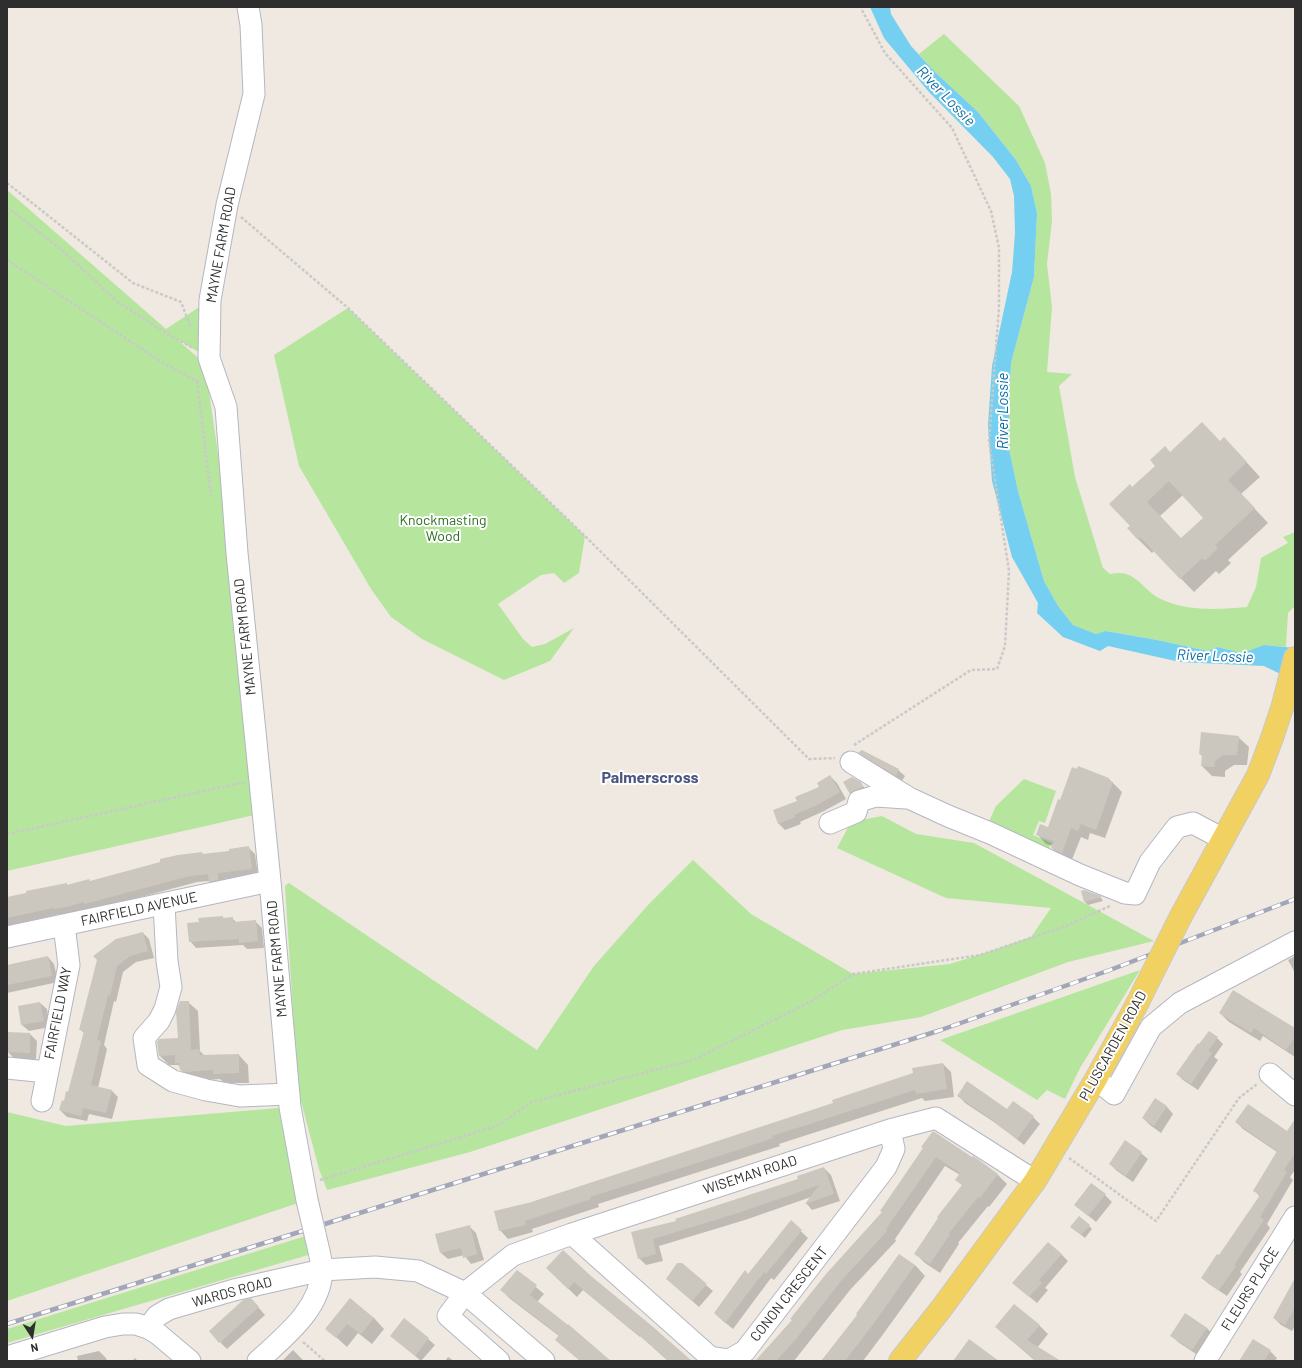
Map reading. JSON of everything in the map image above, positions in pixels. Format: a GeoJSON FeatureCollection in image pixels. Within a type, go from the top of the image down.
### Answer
{"type":"FeatureCollection","features":[{"type":"Feature","properties":{"kind":"main road","name":"PLUSCARDEN ROAD"},"geometry":{"type":"LineString","coordinates":[[900,1361],[941,1309],[1035,1181],[1096,1079],[1137,1004],[1181,916],[1258,775],[1283,705],[1295,658]]}},
{"type":"Feature","properties":{"kind":"street","name":"MAYNE FARM ROAD"},"geometry":{"type":"LineString","coordinates":[[248,7],[251,25],[254,94],[227,205],[210,300],[207,372],[226,407],[237,553],[262,795],[290,1107],[322,1270]]}},
{"type":"Feature","properties":{"kind":"street"},"geometry":{"type":"LineString","coordinates":[[848,754],[909,798],[1124,894],[1135,894],[1150,862],[1177,827],[1193,823],[1224,839]]}},
{"type":"Feature","properties":{"kind":"street"},"geometry":{"type":"LineString","coordinates":[[830,823],[856,812],[859,801],[876,796],[909,798]]}},
{"type":"Feature","properties":{"kind":"street","name":"FAIRFIELD AVENUE"},"geometry":{"type":"LineString","coordinates":[[7,937],[270,881]]}},
{"type":"Feature","properties":{"kind":"street"},"geometry":{"type":"LineString","coordinates":[[164,904],[167,961],[171,987],[165,1009],[159,1021],[144,1038],[148,1064],[173,1081],[206,1090],[240,1096],[289,1094]]}},
{"type":"Feature","properties":{"kind":"street","name":"FAIRFIELD WAY"},"geometry":{"type":"LineString","coordinates":[[42,1101],[69,965],[64,925]]}},
{"type":"Feature","properties":{"kind":"street"},"geometry":{"type":"LineString","coordinates":[[1096,1079],[1114,1094],[1151,1027],[1180,1003],[1295,942]]}},
{"type":"Feature","properties":{"kind":"street"},"geometry":{"type":"LineString","coordinates":[[7,1068],[47,1072]]}},
{"type":"Feature","properties":{"kind":"street"},"geometry":{"type":"LineString","coordinates":[[1270,1074],[1295,1095]]}},
{"type":"Feature","properties":{"kind":"street","name":"WISEMAN ROAD"},"geometry":{"type":"LineString","coordinates":[[499,1361],[448,1316],[464,1293],[513,1255],[572,1234],[890,1130],[936,1118],[1035,1181]]}},
{"type":"Feature","properties":{"kind":"street","name":"CONON CRESCENT"},"geometry":{"type":"LineString","coordinates":[[572,1234],[710,1357],[729,1360],[745,1351],[886,1167],[894,1149],[890,1130]]}},
{"type":"Feature","properties":{"kind":"street","name":"FLEURS PLACE"},"geometry":{"type":"LineString","coordinates":[[1205,1361],[1295,1217]]}},
{"type":"Feature","properties":{"kind":"street","name":"WARDS ROAD"},"geometry":{"type":"LineString","coordinates":[[148,1328],[157,1316],[170,1310],[234,1290],[322,1270],[375,1267],[418,1271],[464,1293],[544,1361]]}},
{"type":"Feature","properties":{"kind":"street"},"geometry":{"type":"LineString","coordinates":[[258,1361],[290,1332],[300,1320],[317,1295],[322,1270]]}},
{"type":"Feature","properties":{"kind":"street"},"geometry":{"type":"LineString","coordinates":[[7,1357],[105,1327],[123,1324],[136,1324],[148,1328],[158,1334],[190,1361]]}},
{"type":"Feature","properties":{"kind":"path"},"geometry":{"type":"LineString","coordinates":[[227,205],[354,313],[585,536],[809,759],[834,758],[848,754],[971,670],[997,669],[1005,646],[1009,571],[989,441],[999,308],[999,248],[991,211],[952,128],[885,53],[862,10],[862,7]]}},
{"type":"Feature","properties":{"kind":"path"},"geometry":{"type":"LineString","coordinates":[[7,183],[133,283],[181,302],[193,331]]}},
{"type":"Feature","properties":{"kind":"path"},"geometry":{"type":"LineString","coordinates":[[7,207],[63,251],[118,302],[163,331],[207,372],[211,496]]}},
{"type":"Feature","properties":{"kind":"path"},"geometry":{"type":"LineString","coordinates":[[7,260],[164,363],[207,372]]}},
{"type":"Feature","properties":{"kind":"path"},"geometry":{"type":"LineString","coordinates":[[7,834],[241,783],[262,795]]}},
{"type":"Feature","properties":{"kind":"path"},"geometry":{"type":"LineString","coordinates":[[306,1192],[497,1126],[532,1102],[693,1060],[810,1002],[853,974],[980,955],[1066,926],[1135,894]]}},
{"type":"Feature","properties":{"kind":"path"},"geometry":{"type":"LineString","coordinates":[[1055,1147],[1156,1221],[1239,1098],[1270,1074]]}},
{"type":"Feature","properties":{"kind":"path"},"geometry":{"type":"LineString","coordinates":[[290,1332],[325,1361]]}},
{"type":"Feature","properties":{"kind":"green space"},"geometry":{"type":"Polygon","coordinates":[[[944,34],[1019,106],[1045,163],[1051,194],[1052,221],[1047,264],[1052,307],[1047,372],[1072,374],[1059,386],[1075,477],[1103,568],[1110,574],[1118,573],[1135,578],[1156,596],[1174,604],[1201,609],[1247,607],[1256,587],[1261,558],[1288,543],[1283,537],[1295,532],[1295,606],[1288,613],[1286,647],[1264,645],[1242,653],[1217,647],[1208,651],[1107,631],[1096,634],[1073,625],[1058,606],[1044,581],[1018,491],[1008,444],[1011,363],[1034,277],[1037,213],[1031,186],[1016,160],[978,112],[935,72],[919,54],[944,34]]]}},
{"type":"Feature","properties":{"kind":"green space"},"geometry":{"type":"Polygon","coordinates":[[[7,190],[166,329],[210,300],[209,358],[178,340],[205,364],[249,669],[263,813],[7,871],[7,190]]]}},
{"type":"Feature","properties":{"kind":"green space","name":"Knockmasting Wood"},"geometry":{"type":"Polygon","coordinates":[[[348,308],[585,536],[579,573],[564,583],[554,573],[541,575],[498,604],[523,639],[532,647],[545,644],[574,628],[550,661],[504,680],[422,639],[391,617],[371,589],[299,466],[274,355],[348,308]]]}},
{"type":"Feature","properties":{"kind":"green space"},"geometry":{"type":"Polygon","coordinates":[[[1024,779],[1056,791],[1045,823],[1039,821],[1033,835],[1052,843],[1046,854],[987,826],[996,806],[1024,779]]]}},
{"type":"Feature","properties":{"kind":"green space"},"geometry":{"type":"Polygon","coordinates":[[[882,816],[916,834],[974,843],[1154,941],[1068,962],[921,1017],[842,1030],[470,1152],[327,1190],[319,1169],[298,1090],[285,886],[289,883],[537,1050],[594,966],[648,905],[693,860],[751,914],[853,974],[950,964],[988,952],[1031,937],[1051,908],[946,898],[837,848],[851,822],[882,816]]]}},
{"type":"Feature","properties":{"kind":"green space"},"geometry":{"type":"Polygon","coordinates":[[[1140,970],[1080,1068],[1065,1099],[1047,1090],[1037,1100],[940,1040],[1140,970]]]}},
{"type":"Feature","properties":{"kind":"green space"},"geometry":{"type":"Polygon","coordinates":[[[290,1107],[307,1200],[7,1301],[7,1112],[66,1126],[290,1107]]]}},
{"type":"Feature","properties":{"kind":"green space"},"geometry":{"type":"Polygon","coordinates":[[[312,1234],[315,1253],[7,1343],[7,1329],[312,1234]]]}},
{"type":"Feature","properties":{"kind":"water","name":"River Lossie"},"geometry":{"type":"Polygon","coordinates":[[[870,7],[890,7],[891,14],[911,46],[935,72],[978,112],[1016,160],[1031,186],[1037,213],[1034,277],[1011,363],[1008,444],[1018,491],[1044,581],[1058,606],[1073,625],[1096,634],[1106,631],[1208,651],[1217,647],[1242,653],[1264,645],[1295,648],[1295,681],[1264,666],[1180,662],[1108,646],[1100,651],[1063,637],[1037,613],[1038,603],[1012,557],[992,481],[988,425],[992,366],[1012,272],[1015,233],[1014,196],[1010,179],[993,157],[929,92],[884,38],[870,7]]]}},
{"type":"Feature","properties":{"kind":"building"},"geometry":{"type":"Polygon","coordinates":[[[1202,422],[1220,441],[1224,437],[1247,462],[1228,480],[1255,508],[1215,545],[1218,548],[1205,561],[1202,558],[1180,579],[1140,537],[1138,540],[1127,528],[1130,526],[1109,504],[1130,484],[1132,487],[1155,466],[1150,460],[1165,446],[1170,452],[1202,422]],[[1169,481],[1147,502],[1181,538],[1203,518],[1169,481]]]}},
{"type":"Feature","properties":{"kind":"building"},"geometry":{"type":"Polygon","coordinates":[[[1201,732],[1239,736],[1237,755],[1223,755],[1215,761],[1214,767],[1201,766],[1202,755],[1199,754],[1201,732]]]}},
{"type":"Feature","properties":{"kind":"building"},"geometry":{"type":"Polygon","coordinates":[[[862,750],[899,769],[896,776],[858,753],[862,750]]]}},
{"type":"Feature","properties":{"kind":"building"},"geometry":{"type":"Polygon","coordinates":[[[1078,766],[1109,778],[1108,780],[1113,782],[1096,830],[1081,824],[1078,831],[1071,828],[1062,853],[1051,848],[1054,841],[1036,835],[1040,824],[1048,827],[1072,767],[1077,769],[1078,766]]]}},
{"type":"Feature","properties":{"kind":"building"},"geometry":{"type":"Polygon","coordinates":[[[830,775],[840,792],[817,805],[794,815],[795,817],[778,824],[773,810],[797,801],[795,797],[819,787],[817,783],[830,775]]]}},
{"type":"Feature","properties":{"kind":"building"},"geometry":{"type":"Polygon","coordinates":[[[852,777],[861,782],[863,787],[850,794],[843,782],[852,777]]]}},
{"type":"Feature","properties":{"kind":"building"},"geometry":{"type":"Polygon","coordinates":[[[249,846],[252,869],[218,873],[218,880],[209,882],[208,874],[190,876],[84,904],[84,902],[66,907],[53,908],[7,918],[7,897],[26,893],[26,891],[67,883],[67,885],[89,879],[90,881],[160,862],[160,859],[178,855],[229,851],[229,849],[249,846]]]}},
{"type":"Feature","properties":{"kind":"building"},"geometry":{"type":"Polygon","coordinates":[[[1084,890],[1102,897],[1084,902],[1081,891],[1084,890]]]}},
{"type":"Feature","properties":{"kind":"building"},"geometry":{"type":"Polygon","coordinates":[[[223,916],[223,918],[233,917],[233,922],[256,920],[258,941],[239,943],[239,939],[189,942],[187,923],[199,922],[198,918],[223,916]]]}},
{"type":"Feature","properties":{"kind":"building"},"geometry":{"type":"Polygon","coordinates":[[[143,932],[148,951],[130,956],[117,966],[97,1040],[101,1041],[91,1085],[112,1090],[106,1113],[83,1108],[81,1116],[59,1110],[62,1100],[64,1101],[66,1091],[68,1092],[84,1031],[79,1030],[97,960],[93,956],[116,939],[143,932]]]}},
{"type":"Feature","properties":{"kind":"building"},"geometry":{"type":"Polygon","coordinates":[[[48,956],[52,976],[7,985],[7,965],[48,956]]]}},
{"type":"Feature","properties":{"kind":"building"},"geometry":{"type":"Polygon","coordinates":[[[1233,990],[1295,1028],[1295,1037],[1286,1050],[1254,1028],[1251,1033],[1219,1013],[1233,990]]]}},
{"type":"Feature","properties":{"kind":"building"},"geometry":{"type":"Polygon","coordinates":[[[180,1001],[189,1001],[191,1050],[199,1049],[200,1055],[239,1054],[239,1073],[213,1074],[213,1070],[185,1072],[180,1070],[179,1063],[175,1063],[175,1055],[159,1056],[157,1042],[159,1039],[178,1038],[176,1012],[180,1001]]]}},
{"type":"Feature","properties":{"kind":"building"},"geometry":{"type":"Polygon","coordinates":[[[40,1002],[44,1021],[21,1025],[18,1006],[40,1002]]]}},
{"type":"Feature","properties":{"kind":"building"},"geometry":{"type":"Polygon","coordinates":[[[1209,1031],[1218,1037],[1208,1051],[1212,1053],[1191,1084],[1176,1074],[1198,1043],[1199,1044],[1209,1031]]]}},
{"type":"Feature","properties":{"kind":"building"},"geometry":{"type":"Polygon","coordinates":[[[8,1032],[30,1033],[30,1053],[7,1052],[8,1032]]]}},
{"type":"Feature","properties":{"kind":"building"},"geometry":{"type":"Polygon","coordinates":[[[943,1063],[947,1089],[916,1094],[915,1090],[772,1136],[773,1138],[719,1156],[590,1197],[591,1199],[525,1221],[526,1225],[499,1231],[494,1211],[532,1202],[833,1103],[832,1100],[913,1073],[912,1068],[943,1063]]]}},
{"type":"Feature","properties":{"kind":"building"},"geometry":{"type":"Polygon","coordinates":[[[967,1081],[1007,1109],[1013,1101],[1034,1116],[1017,1139],[996,1124],[997,1123],[957,1096],[967,1081]]]}},
{"type":"Feature","properties":{"kind":"building"},"geometry":{"type":"Polygon","coordinates":[[[1155,1098],[1167,1106],[1154,1126],[1142,1118],[1155,1098]]]}},
{"type":"Feature","properties":{"kind":"building"},"geometry":{"type":"Polygon","coordinates":[[[1248,1104],[1287,1131],[1295,1119],[1295,1153],[1284,1170],[1287,1172],[1260,1217],[1264,1220],[1234,1265],[1236,1266],[1219,1290],[1201,1278],[1217,1254],[1219,1255],[1260,1195],[1253,1191],[1277,1151],[1235,1122],[1248,1104]]]}},
{"type":"Feature","properties":{"kind":"building"},"geometry":{"type":"Polygon","coordinates":[[[933,1131],[972,1157],[973,1156],[998,1174],[980,1198],[978,1197],[949,1233],[950,1234],[930,1264],[914,1254],[938,1218],[937,1217],[962,1185],[955,1180],[960,1173],[936,1157],[886,1229],[887,1231],[841,1281],[796,1339],[776,1361],[755,1361],[792,1320],[790,1319],[826,1274],[882,1212],[880,1211],[933,1131]]]}},
{"type":"Feature","properties":{"kind":"building"},"geometry":{"type":"Polygon","coordinates":[[[1125,1140],[1142,1152],[1126,1176],[1109,1164],[1125,1140]]]}},
{"type":"Feature","properties":{"kind":"building"},"geometry":{"type":"Polygon","coordinates":[[[824,1167],[834,1194],[805,1204],[819,1185],[738,1213],[653,1239],[656,1254],[638,1259],[631,1232],[676,1221],[675,1219],[798,1179],[797,1176],[824,1167]]]}},
{"type":"Feature","properties":{"kind":"building"},"geometry":{"type":"Polygon","coordinates":[[[1091,1183],[1106,1194],[1088,1216],[1074,1205],[1091,1183]]]}},
{"type":"Feature","properties":{"kind":"building"},"geometry":{"type":"Polygon","coordinates":[[[1079,1216],[1090,1225],[1081,1235],[1070,1227],[1079,1216]]]}},
{"type":"Feature","properties":{"kind":"building"},"geometry":{"type":"Polygon","coordinates":[[[791,1220],[802,1230],[766,1274],[764,1272],[725,1323],[714,1313],[745,1270],[748,1274],[791,1220]]]}},
{"type":"Feature","properties":{"kind":"building"},"geometry":{"type":"Polygon","coordinates":[[[470,1225],[477,1254],[463,1258],[461,1248],[440,1253],[435,1234],[470,1225]]]}},
{"type":"Feature","properties":{"kind":"building"},"geometry":{"type":"Polygon","coordinates":[[[1048,1242],[1062,1254],[1039,1280],[1042,1283],[1029,1297],[1012,1283],[1048,1242]]]}},
{"type":"Feature","properties":{"kind":"building"},"geometry":{"type":"Polygon","coordinates":[[[563,1250],[591,1276],[692,1361],[668,1361],[632,1329],[631,1330],[574,1282],[568,1289],[546,1268],[563,1250]]]}},
{"type":"Feature","properties":{"kind":"building"},"geometry":{"type":"Polygon","coordinates":[[[899,1254],[915,1265],[874,1323],[845,1361],[821,1361],[857,1315],[856,1314],[899,1254]]]}},
{"type":"Feature","properties":{"kind":"building"},"geometry":{"type":"Polygon","coordinates":[[[677,1263],[682,1263],[707,1284],[692,1301],[666,1279],[677,1263]]]}},
{"type":"Feature","properties":{"kind":"building"},"geometry":{"type":"Polygon","coordinates":[[[517,1270],[537,1285],[530,1295],[568,1324],[611,1361],[580,1361],[555,1340],[559,1335],[500,1290],[517,1270]]]}},
{"type":"Feature","properties":{"kind":"building"},"geometry":{"type":"Polygon","coordinates":[[[1295,1278],[1295,1307],[1285,1325],[1273,1318],[1295,1278]]]}},
{"type":"Feature","properties":{"kind":"building"},"geometry":{"type":"Polygon","coordinates":[[[251,1298],[259,1307],[219,1343],[209,1331],[243,1300],[251,1298]]]}},
{"type":"Feature","properties":{"kind":"building"},"geometry":{"type":"Polygon","coordinates":[[[350,1298],[374,1318],[361,1334],[347,1324],[336,1338],[325,1329],[350,1298]]]}},
{"type":"Feature","properties":{"kind":"building"},"geometry":{"type":"Polygon","coordinates":[[[1014,1304],[1040,1325],[1027,1340],[1061,1361],[1036,1361],[995,1327],[1014,1304]]]}},
{"type":"Feature","properties":{"kind":"building"},"geometry":{"type":"Polygon","coordinates":[[[1185,1313],[1207,1328],[1192,1350],[1170,1336],[1185,1313]]]}},
{"type":"Feature","properties":{"kind":"building"},"geometry":{"type":"Polygon","coordinates":[[[404,1318],[429,1338],[415,1356],[390,1336],[404,1318]]]}},
{"type":"Feature","properties":{"kind":"building"},"geometry":{"type":"Polygon","coordinates":[[[969,1339],[999,1361],[953,1361],[969,1339]]]}},
{"type":"Feature","properties":{"kind":"building"},"geometry":{"type":"Polygon","coordinates":[[[1253,1339],[1271,1350],[1264,1361],[1239,1361],[1253,1339]]]}},
{"type":"Feature","properties":{"kind":"railway"},"geometry":{"type":"LineString","coordinates":[[7,1324],[941,1030],[1110,970],[1295,899]]}},
{"type":"Feature","properties":{"kind":"district","name":"Palmerscross"},"geometry":{"type":"Point","coordinates":[650,778]}}]}
